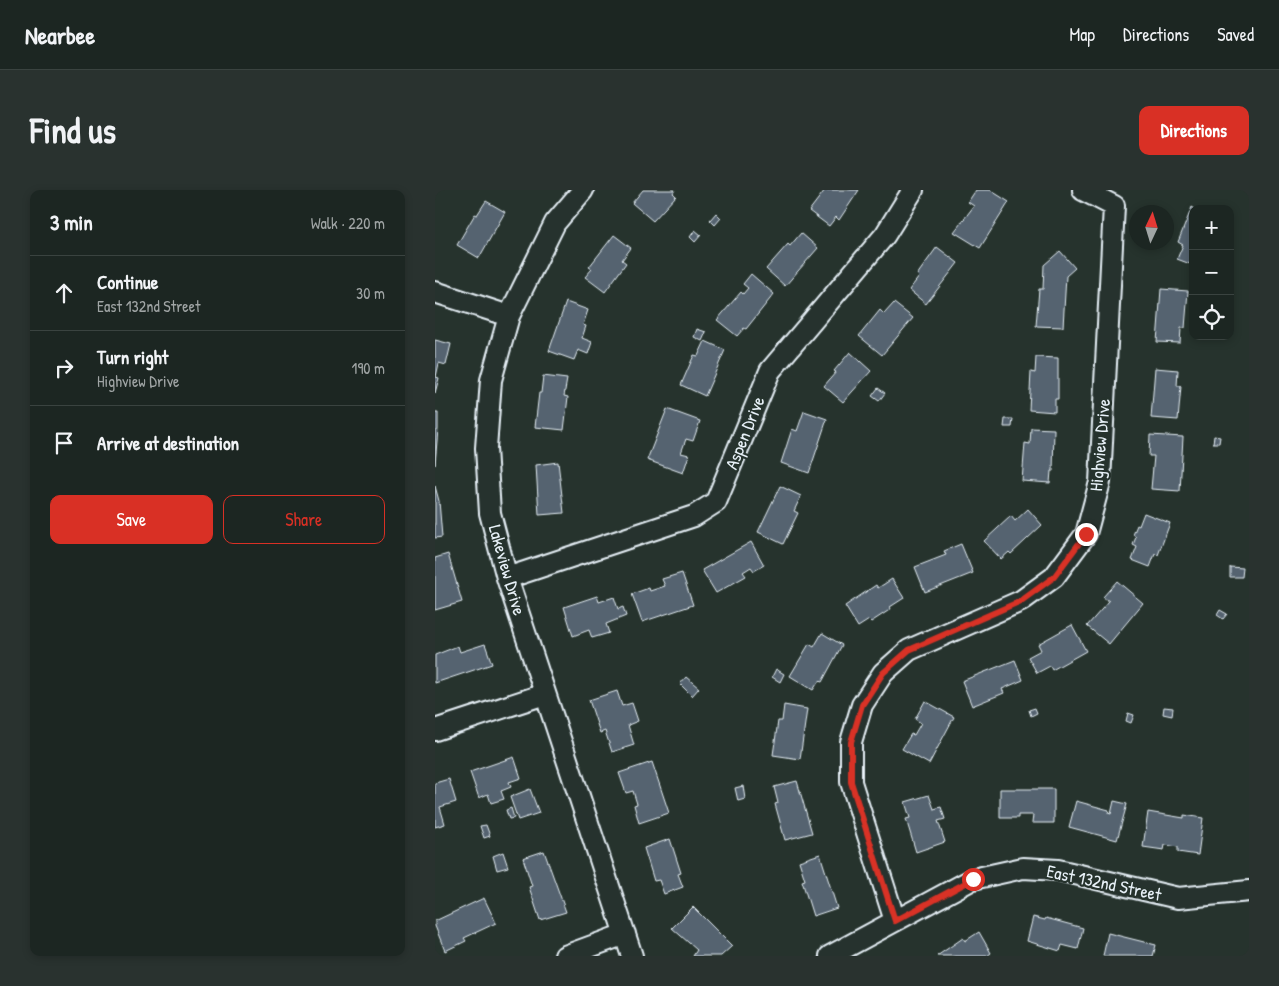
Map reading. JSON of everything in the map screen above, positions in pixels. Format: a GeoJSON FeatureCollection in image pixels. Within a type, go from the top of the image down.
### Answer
{"type":"FeatureCollection","features":[{"type":"Feature","properties":{"kind":"street","name":"Lakeview Drive"},"geometry":{"type":"LineString","coordinates":[[583,190],[555,223],[509,316],[491,380],[486,448],[491,513],[507,578],[632,956]]}},
{"type":"Feature","properties":{"kind":"street","name":"Aspen Drive"},"geometry":{"type":"LineString","coordinates":[[507,578],[694,516],[716,502],[771,370],[885,234],[913,190]]}},
{"type":"Feature","properties":{"kind":"street","name":"Highview Drive"},"geometry":{"type":"LineString","coordinates":[[895,921],[851,782],[851,742],[862,705],[883,673],[909,650],[1021,601],[1054,577],[1086,534],[1100,482],[1115,206],[1083,190]]}},
{"type":"Feature","properties":{"kind":"street"},"geometry":{"type":"LineString","coordinates":[[435,292],[509,316]]}},
{"type":"Feature","properties":{"kind":"street"},"geometry":{"type":"LineString","coordinates":[[435,730],[545,694]]}},
{"type":"Feature","properties":{"kind":"street","name":"East 132nd Street"},"geometry":{"type":"LineString","coordinates":[[830,956],[973,879],[1023,868],[1059,870],[1178,898],[1249,891]]}},
{"type":"Feature","properties":{"kind":"street"},"geometry":{"type":"LineString","coordinates":[[565,956],[625,934]]}},
{"type":"Feature","properties":{"kind":"building"},"geometry":{"type":"Polygon","coordinates":[[[643,190],[675,190],[673,193],[676,196],[653,221],[632,203],[643,190]]]}},
{"type":"Feature","properties":{"kind":"building"},"geometry":{"type":"Polygon","coordinates":[[[825,190],[859,190],[839,220],[836,217],[829,226],[809,211],[825,190]]]}},
{"type":"Feature","properties":{"kind":"building"},"geometry":{"type":"Polygon","coordinates":[[[976,190],[990,190],[1009,202],[980,248],[954,232],[974,206],[968,202],[976,190]]]}},
{"type":"Feature","properties":{"kind":"building"},"geometry":{"type":"Polygon","coordinates":[[[486,201],[505,212],[479,258],[457,245],[475,214],[477,215],[486,201]]]}},
{"type":"Feature","properties":{"kind":"building"},"geometry":{"type":"Polygon","coordinates":[[[716,213],[721,218],[715,225],[710,220],[716,213]]]}},
{"type":"Feature","properties":{"kind":"building"},"geometry":{"type":"Polygon","coordinates":[[[1189,214],[1189,264],[1177,259],[1183,245],[1178,242],[1189,214]]]}},
{"type":"Feature","properties":{"kind":"building"},"geometry":{"type":"Polygon","coordinates":[[[695,230],[701,235],[695,242],[690,237],[695,230]]]}},
{"type":"Feature","properties":{"kind":"building"},"geometry":{"type":"Polygon","coordinates":[[[801,233],[818,248],[785,286],[766,269],[788,244],[790,246],[801,233]]]}},
{"type":"Feature","properties":{"kind":"building"},"geometry":{"type":"Polygon","coordinates":[[[614,235],[631,248],[622,260],[626,263],[605,292],[585,277],[592,269],[589,267],[614,235]]]}},
{"type":"Feature","properties":{"kind":"building"},"geometry":{"type":"Polygon","coordinates":[[[937,247],[958,263],[926,304],[909,290],[937,247]]]}},
{"type":"Feature","properties":{"kind":"building"},"geometry":{"type":"Polygon","coordinates":[[[1060,251],[1075,268],[1066,276],[1063,327],[1036,326],[1039,289],[1043,289],[1044,265],[1060,251]]]}},
{"type":"Feature","properties":{"kind":"building"},"geometry":{"type":"Polygon","coordinates":[[[751,274],[774,294],[746,329],[744,328],[737,336],[717,320],[741,292],[743,294],[748,288],[743,284],[751,274]]]}},
{"type":"Feature","properties":{"kind":"building"},"geometry":{"type":"Polygon","coordinates":[[[1161,289],[1188,291],[1185,328],[1181,328],[1180,343],[1157,342],[1161,289]]]}},
{"type":"Feature","properties":{"kind":"building"},"geometry":{"type":"Polygon","coordinates":[[[566,302],[588,310],[583,325],[586,326],[582,338],[592,342],[588,354],[578,350],[574,360],[549,351],[566,302]]]}},
{"type":"Feature","properties":{"kind":"building"},"geometry":{"type":"Polygon","coordinates":[[[894,303],[913,318],[882,355],[859,336],[880,310],[884,314],[894,303]]]}},
{"type":"Feature","properties":{"kind":"building"},"geometry":{"type":"Polygon","coordinates":[[[697,329],[706,332],[702,341],[694,337],[697,329]]]}},
{"type":"Feature","properties":{"kind":"building"},"geometry":{"type":"Polygon","coordinates":[[[435,340],[451,344],[446,365],[439,363],[436,377],[439,378],[435,393],[435,340]]]}},
{"type":"Feature","properties":{"kind":"building"},"geometry":{"type":"Polygon","coordinates":[[[705,341],[725,350],[705,396],[681,385],[694,355],[698,356],[705,341]]]}},
{"type":"Feature","properties":{"kind":"building"},"geometry":{"type":"Polygon","coordinates":[[[850,352],[871,371],[843,402],[824,386],[850,352]]]}},
{"type":"Feature","properties":{"kind":"building"},"geometry":{"type":"Polygon","coordinates":[[[1036,357],[1058,358],[1058,399],[1055,399],[1055,412],[1029,410],[1031,372],[1035,373],[1036,357]]]}},
{"type":"Feature","properties":{"kind":"building"},"geometry":{"type":"Polygon","coordinates":[[[1155,368],[1178,370],[1177,386],[1181,386],[1178,420],[1151,418],[1155,368]]]}},
{"type":"Feature","properties":{"kind":"building"},"geometry":{"type":"Polygon","coordinates":[[[543,376],[567,379],[564,396],[568,397],[564,430],[535,427],[543,376]]]}},
{"type":"Feature","properties":{"kind":"building"},"geometry":{"type":"Polygon","coordinates":[[[878,388],[885,393],[879,401],[872,396],[878,388]]]}},
{"type":"Feature","properties":{"kind":"building"},"geometry":{"type":"Polygon","coordinates":[[[667,409],[700,421],[693,441],[686,439],[681,453],[689,455],[683,473],[647,460],[667,409]]]}},
{"type":"Feature","properties":{"kind":"building"},"geometry":{"type":"Polygon","coordinates":[[[804,411],[827,419],[809,473],[781,463],[792,429],[797,431],[804,411]]]}},
{"type":"Feature","properties":{"kind":"building"},"geometry":{"type":"Polygon","coordinates":[[[435,413],[438,413],[438,429],[435,465],[435,413]]]}},
{"type":"Feature","properties":{"kind":"building"},"geometry":{"type":"Polygon","coordinates":[[[1005,419],[1013,419],[1012,427],[1004,427],[1005,419]]]}},
{"type":"Feature","properties":{"kind":"building"},"geometry":{"type":"Polygon","coordinates":[[[1031,428],[1054,429],[1053,471],[1051,471],[1050,483],[1022,481],[1025,443],[1030,444],[1031,428]]]}},
{"type":"Feature","properties":{"kind":"building"},"geometry":{"type":"Polygon","coordinates":[[[1150,435],[1183,437],[1180,491],[1151,489],[1154,456],[1149,456],[1150,435]]]}},
{"type":"Feature","properties":{"kind":"building"},"geometry":{"type":"Polygon","coordinates":[[[1214,436],[1220,437],[1219,443],[1213,443],[1214,436]]]}},
{"type":"Feature","properties":{"kind":"building"},"geometry":{"type":"Polygon","coordinates":[[[558,462],[564,513],[539,515],[536,465],[558,462]]]}},
{"type":"Feature","properties":{"kind":"building"},"geometry":{"type":"Polygon","coordinates":[[[435,486],[439,501],[442,537],[435,538],[435,486]]]}},
{"type":"Feature","properties":{"kind":"building"},"geometry":{"type":"Polygon","coordinates":[[[780,486],[801,496],[794,511],[798,513],[783,544],[758,532],[780,486]]]}},
{"type":"Feature","properties":{"kind":"building"},"geometry":{"type":"Polygon","coordinates":[[[1028,509],[1042,525],[1011,554],[1009,552],[1001,559],[984,541],[1011,516],[1015,521],[1028,509]]]}},
{"type":"Feature","properties":{"kind":"building"},"geometry":{"type":"Polygon","coordinates":[[[1144,513],[1170,523],[1158,555],[1155,554],[1150,567],[1132,560],[1137,547],[1133,545],[1136,537],[1133,535],[1144,513]]]}},
{"type":"Feature","properties":{"kind":"building"},"geometry":{"type":"Polygon","coordinates":[[[751,542],[764,565],[754,571],[751,567],[743,572],[746,576],[716,593],[702,570],[751,542]]]}},
{"type":"Feature","properties":{"kind":"building"},"geometry":{"type":"Polygon","coordinates":[[[961,544],[973,573],[925,592],[915,567],[946,555],[944,551],[961,544]]]}},
{"type":"Feature","properties":{"kind":"building"},"geometry":{"type":"Polygon","coordinates":[[[448,554],[462,602],[435,610],[435,558],[448,554]]]}},
{"type":"Feature","properties":{"kind":"building"},"geometry":{"type":"Polygon","coordinates":[[[1230,567],[1243,568],[1242,577],[1230,577],[1230,567]]]}},
{"type":"Feature","properties":{"kind":"building"},"geometry":{"type":"Polygon","coordinates":[[[682,573],[693,605],[642,622],[632,594],[649,588],[650,591],[665,586],[662,579],[682,573]]]}},
{"type":"Feature","properties":{"kind":"building"},"geometry":{"type":"Polygon","coordinates":[[[892,579],[904,598],[871,622],[869,620],[858,627],[845,606],[876,585],[878,588],[892,579]]]}},
{"type":"Feature","properties":{"kind":"building"},"geometry":{"type":"Polygon","coordinates":[[[1117,581],[1143,603],[1109,644],[1087,626],[1109,601],[1103,597],[1117,581]]]}},
{"type":"Feature","properties":{"kind":"building"},"geometry":{"type":"Polygon","coordinates":[[[597,596],[599,602],[614,597],[618,609],[623,607],[626,616],[606,624],[609,633],[592,638],[589,630],[573,636],[564,607],[597,596]]]}},
{"type":"Feature","properties":{"kind":"building"},"geometry":{"type":"Polygon","coordinates":[[[1220,610],[1227,614],[1223,619],[1217,615],[1220,610]]]}},
{"type":"Feature","properties":{"kind":"building"},"geometry":{"type":"Polygon","coordinates":[[[1072,625],[1086,651],[1052,670],[1050,666],[1037,673],[1028,657],[1041,650],[1038,644],[1072,625]]]}},
{"type":"Feature","properties":{"kind":"building"},"geometry":{"type":"Polygon","coordinates":[[[822,633],[842,645],[822,682],[819,681],[813,690],[790,676],[809,644],[814,647],[822,633]]]}},
{"type":"Feature","properties":{"kind":"building"},"geometry":{"type":"Polygon","coordinates":[[[485,644],[492,664],[435,683],[435,655],[458,646],[460,652],[485,644]]]}},
{"type":"Feature","properties":{"kind":"building"},"geometry":{"type":"Polygon","coordinates":[[[1015,660],[1023,680],[1002,689],[1004,693],[972,706],[962,681],[1015,660]]]}},
{"type":"Feature","properties":{"kind":"building"},"geometry":{"type":"Polygon","coordinates":[[[776,669],[784,674],[780,682],[772,677],[776,669]]]}},
{"type":"Feature","properties":{"kind":"building"},"geometry":{"type":"Polygon","coordinates":[[[686,677],[699,688],[692,696],[680,684],[686,677]]]}},
{"type":"Feature","properties":{"kind":"building"},"geometry":{"type":"Polygon","coordinates":[[[617,691],[622,706],[632,703],[638,721],[628,725],[634,745],[612,752],[605,731],[600,733],[589,700],[617,691]]]}},
{"type":"Feature","properties":{"kind":"building"},"geometry":{"type":"Polygon","coordinates":[[[925,701],[954,717],[929,764],[902,749],[911,734],[914,735],[921,723],[915,719],[925,701]]]}},
{"type":"Feature","properties":{"kind":"building"},"geometry":{"type":"Polygon","coordinates":[[[784,705],[807,709],[800,759],[773,755],[778,721],[782,721],[784,705]]]}},
{"type":"Feature","properties":{"kind":"building"},"geometry":{"type":"Polygon","coordinates":[[[1164,707],[1173,708],[1172,716],[1163,714],[1164,707]]]}},
{"type":"Feature","properties":{"kind":"building"},"geometry":{"type":"Polygon","coordinates":[[[1035,708],[1037,713],[1031,716],[1029,710],[1035,708]]]}},
{"type":"Feature","properties":{"kind":"building"},"geometry":{"type":"Polygon","coordinates":[[[1128,713],[1134,715],[1131,723],[1126,721],[1128,713]]]}},
{"type":"Feature","properties":{"kind":"building"},"geometry":{"type":"Polygon","coordinates":[[[514,757],[521,778],[509,782],[511,787],[501,791],[504,799],[491,803],[488,794],[479,798],[470,772],[514,757]]]}},
{"type":"Feature","properties":{"kind":"building"},"geometry":{"type":"Polygon","coordinates":[[[652,762],[669,813],[639,823],[634,805],[637,804],[633,791],[626,793],[619,773],[652,762]]]}},
{"type":"Feature","properties":{"kind":"building"},"geometry":{"type":"Polygon","coordinates":[[[449,779],[456,802],[440,807],[445,824],[435,827],[435,783],[449,779]]]}},
{"type":"Feature","properties":{"kind":"building"},"geometry":{"type":"Polygon","coordinates":[[[797,781],[812,833],[785,840],[775,804],[778,803],[774,787],[797,781]]]}},
{"type":"Feature","properties":{"kind":"building"},"geometry":{"type":"Polygon","coordinates":[[[743,786],[745,799],[738,801],[735,788],[743,786]]]}},
{"type":"Feature","properties":{"kind":"building"},"geometry":{"type":"Polygon","coordinates":[[[530,789],[539,813],[518,820],[510,797],[530,789]]]}},
{"type":"Feature","properties":{"kind":"building"},"geometry":{"type":"Polygon","coordinates":[[[1000,789],[1054,789],[1054,823],[1032,823],[1033,815],[1018,815],[1018,818],[1000,818],[1000,789]]]}},
{"type":"Feature","properties":{"kind":"building"},"geometry":{"type":"Polygon","coordinates":[[[929,795],[934,809],[941,807],[945,819],[938,821],[945,842],[916,852],[906,819],[910,818],[905,802],[929,795]]]}},
{"type":"Feature","properties":{"kind":"building"},"geometry":{"type":"Polygon","coordinates":[[[1076,801],[1109,810],[1108,813],[1111,814],[1114,801],[1127,804],[1117,840],[1069,827],[1076,801]]]}},
{"type":"Feature","properties":{"kind":"building"},"geometry":{"type":"Polygon","coordinates":[[[511,808],[514,818],[509,819],[506,810],[511,808]]]}},
{"type":"Feature","properties":{"kind":"building"},"geometry":{"type":"Polygon","coordinates":[[[1148,812],[1184,818],[1184,815],[1203,818],[1198,855],[1178,852],[1178,847],[1165,845],[1164,850],[1143,847],[1148,812]]]}},
{"type":"Feature","properties":{"kind":"building"},"geometry":{"type":"Polygon","coordinates":[[[486,825],[490,836],[484,838],[480,826],[486,825]]]}},
{"type":"Feature","properties":{"kind":"building"},"geometry":{"type":"Polygon","coordinates":[[[670,839],[681,873],[678,874],[683,887],[664,894],[659,880],[654,881],[644,848],[670,839]]]}},
{"type":"Feature","properties":{"kind":"building"},"geometry":{"type":"Polygon","coordinates":[[[544,851],[566,912],[540,920],[529,887],[532,886],[523,858],[544,851]]]}},
{"type":"Feature","properties":{"kind":"building"},"geometry":{"type":"Polygon","coordinates":[[[503,852],[508,867],[497,870],[493,856],[503,852]]]}},
{"type":"Feature","properties":{"kind":"building"},"geometry":{"type":"Polygon","coordinates":[[[820,854],[837,908],[813,916],[802,881],[805,880],[799,861],[820,854]]]}},
{"type":"Feature","properties":{"kind":"building"},"geometry":{"type":"Polygon","coordinates":[[[484,898],[496,923],[464,938],[466,941],[445,951],[435,926],[435,921],[484,898]]]}},
{"type":"Feature","properties":{"kind":"building"},"geometry":{"type":"Polygon","coordinates":[[[693,907],[732,946],[721,956],[693,956],[697,950],[672,928],[693,907]]]}},
{"type":"Feature","properties":{"kind":"building"},"geometry":{"type":"Polygon","coordinates":[[[1033,917],[1045,920],[1046,918],[1083,928],[1078,949],[1062,945],[1060,951],[1027,941],[1033,917]]]}},
{"type":"Feature","properties":{"kind":"building"},"geometry":{"type":"Polygon","coordinates":[[[979,932],[991,953],[987,956],[937,956],[963,938],[965,941],[979,932]]]}},
{"type":"Feature","properties":{"kind":"building"},"geometry":{"type":"Polygon","coordinates":[[[1108,933],[1156,945],[1153,956],[1103,956],[1108,933]]]}},
{"type":"Feature","properties":{"kind":"route"},"geometry":{"type":"LineString","coordinates":[[973,879],[895,921],[851,782],[851,742],[862,705],[883,673],[909,650],[1021,601],[1054,577],[1086,534]]}}]}
